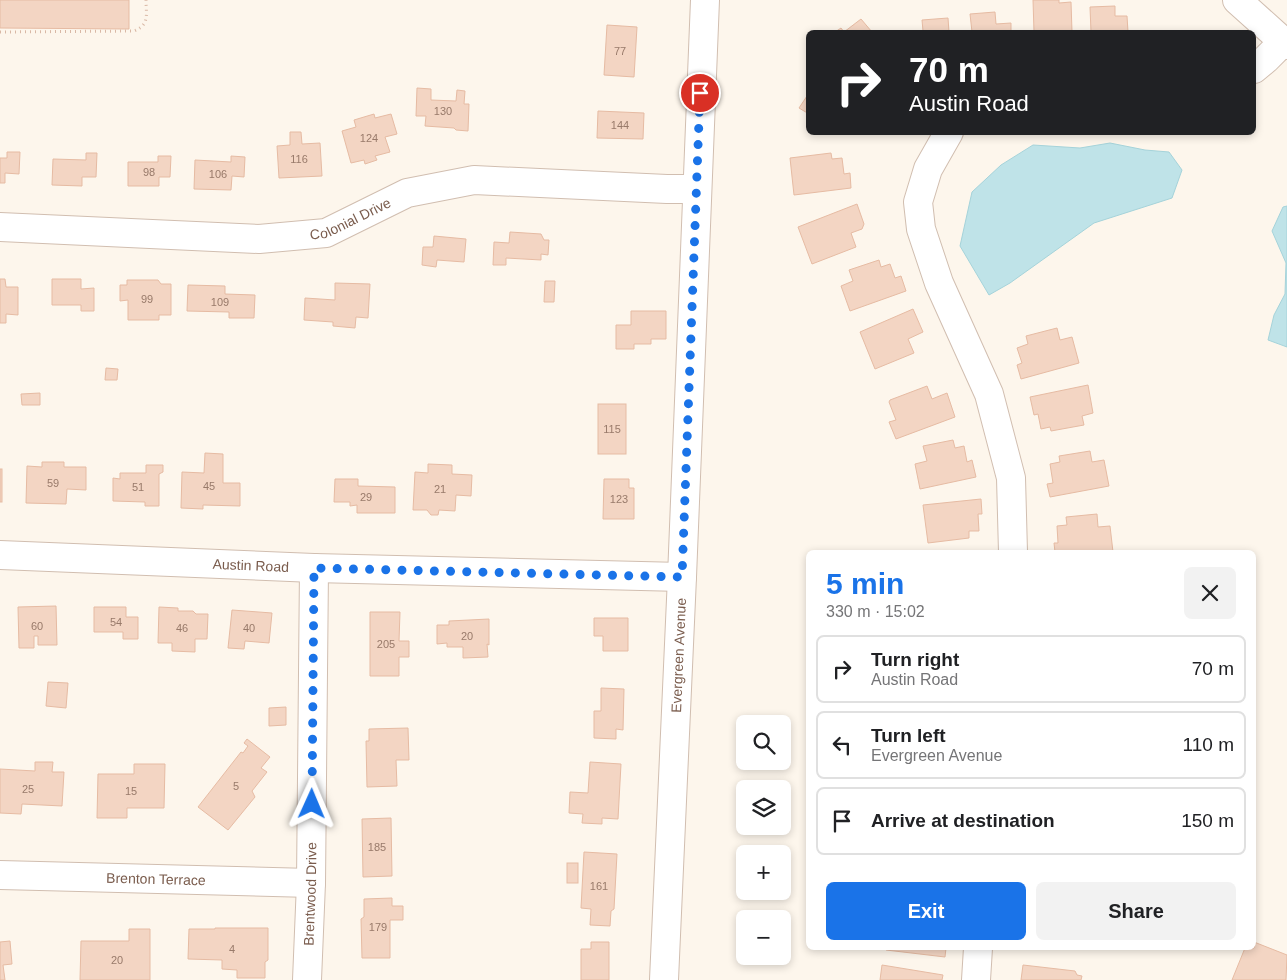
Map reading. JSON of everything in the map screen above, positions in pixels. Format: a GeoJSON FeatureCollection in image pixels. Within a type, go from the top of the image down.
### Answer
{"type":"FeatureCollection","features":[{"type":"Feature","properties":{"kind":"street","name":"Evergreen Avenue"},"geometry":{"type":"LineString","coordinates":[[664,980],[705,0]]}},
{"type":"Feature","properties":{"kind":"street"},"geometry":{"type":"LineString","coordinates":[[1237,0],[1285,43],[1256,67]]}},
{"type":"Feature","properties":{"kind":"street"},"geometry":{"type":"LineString","coordinates":[[947,135],[928,169],[918,202],[921,229],[939,283],[989,394],[1011,478],[1013,550]]}},
{"type":"Feature","properties":{"kind":"street","name":"Colonial Drive"},"geometry":{"type":"LineString","coordinates":[[0,227],[259,239],[326,233],[407,193],[474,180],[667,190],[697,189]]}},
{"type":"Feature","properties":{"kind":"street","name":"Austin Road"},"geometry":{"type":"LineString","coordinates":[[0,555],[314,568],[682,577]]}},
{"type":"Feature","properties":{"kind":"street","name":"Brentwood Drive"},"geometry":{"type":"LineString","coordinates":[[307,980],[311,883],[314,568]]}},
{"type":"Feature","properties":{"kind":"street","name":"Brenton Terrace"},"geometry":{"type":"LineString","coordinates":[[0,875],[311,883]]}},
{"type":"Feature","properties":{"kind":"street"},"geometry":{"type":"LineString","coordinates":[[976,980],[978,950]]}},
{"type":"Feature","properties":{"kind":"path"},"geometry":{"type":"LineString","coordinates":[[0,32],[134,31],[141,28],[146,22],[146,0]]}},
{"type":"Feature","properties":{"kind":"water"},"geometry":{"type":"Polygon","coordinates":[[[1110,143],[1145,150],[1169,152],[1182,170],[1172,198],[1094,223],[1010,283],[989,295],[960,246],[972,192],[1001,165],[1033,145],[1080,148],[1110,143]]]}},
{"type":"Feature","properties":{"kind":"water"},"geometry":{"type":"Polygon","coordinates":[[[1287,206],[1287,347],[1268,340],[1274,315],[1285,294],[1286,263],[1272,231],[1283,207],[1287,206]]]}},
{"type":"Feature","properties":{"kind":"building"},"geometry":{"type":"Polygon","coordinates":[[[0,0],[129,0],[129,29],[0,28],[0,0]]]}},
{"type":"Feature","properties":{"kind":"building"},"geometry":{"type":"Polygon","coordinates":[[[1033,0],[1059,0],[1059,3],[1071,2],[1072,30],[1034,30],[1033,0]]]}},
{"type":"Feature","properties":{"kind":"building"},"geometry":{"type":"Polygon","coordinates":[[[1115,6],[1115,16],[1127,16],[1128,30],[1091,30],[1090,7],[1115,6]]]}},
{"type":"Feature","properties":{"kind":"building"},"geometry":{"type":"Polygon","coordinates":[[[995,12],[996,24],[1011,23],[1011,30],[972,30],[970,14],[995,12]]]}},
{"type":"Feature","properties":{"kind":"building"},"geometry":{"type":"Polygon","coordinates":[[[948,18],[949,30],[923,30],[922,20],[948,18]]]}},
{"type":"Feature","properties":{"kind":"building"},"geometry":{"type":"Polygon","coordinates":[[[861,19],[870,30],[847,30],[861,19]]]}},
{"type":"Feature","properties":{"kind":"building"},"geometry":{"type":"Polygon","coordinates":[[[607,25],[637,27],[634,77],[604,75],[607,25]]]}},
{"type":"Feature","properties":{"kind":"building"},"geometry":{"type":"Polygon","coordinates":[[[417,88],[431,89],[431,100],[456,101],[457,90],[465,91],[464,104],[469,104],[468,131],[425,126],[426,116],[416,116],[417,88]]]}},
{"type":"Feature","properties":{"kind":"building"},"geometry":{"type":"Polygon","coordinates":[[[806,98],[806,112],[799,108],[806,98]]]}},
{"type":"Feature","properties":{"kind":"building"},"geometry":{"type":"Polygon","coordinates":[[[598,111],[644,113],[643,139],[597,138],[598,111]]]}},
{"type":"Feature","properties":{"kind":"building"},"geometry":{"type":"Polygon","coordinates":[[[374,114],[375,118],[391,114],[397,134],[385,137],[390,152],[375,156],[377,160],[365,164],[364,160],[351,163],[342,131],[356,127],[354,120],[374,114]]]}},
{"type":"Feature","properties":{"kind":"building"},"geometry":{"type":"Polygon","coordinates":[[[290,132],[301,132],[302,144],[320,143],[322,176],[279,178],[277,146],[290,145],[290,132]]]}},
{"type":"Feature","properties":{"kind":"building"},"geometry":{"type":"Polygon","coordinates":[[[7,152],[20,152],[19,174],[5,173],[5,183],[0,183],[0,158],[7,158],[7,152]]]}},
{"type":"Feature","properties":{"kind":"building"},"geometry":{"type":"Polygon","coordinates":[[[86,153],[97,153],[96,177],[82,177],[82,186],[52,185],[53,159],[86,160],[86,153]]]}},
{"type":"Feature","properties":{"kind":"building"},"geometry":{"type":"Polygon","coordinates":[[[831,153],[832,159],[842,158],[844,174],[850,173],[851,188],[794,195],[790,158],[831,153]]]}},
{"type":"Feature","properties":{"kind":"building"},"geometry":{"type":"Polygon","coordinates":[[[158,156],[171,156],[170,177],[159,177],[159,186],[128,186],[128,162],[158,162],[158,156]]]}},
{"type":"Feature","properties":{"kind":"building"},"geometry":{"type":"Polygon","coordinates":[[[231,156],[245,157],[244,177],[232,176],[231,190],[194,189],[195,160],[231,162],[231,156]]]}},
{"type":"Feature","properties":{"kind":"building"},"geometry":{"type":"Polygon","coordinates":[[[857,204],[864,224],[862,229],[851,233],[856,247],[812,264],[798,227],[857,204]]]}},
{"type":"Feature","properties":{"kind":"building"},"geometry":{"type":"Polygon","coordinates":[[[510,232],[541,234],[544,240],[549,240],[548,255],[541,254],[541,260],[506,258],[506,265],[493,265],[494,242],[509,243],[510,232]]]}},
{"type":"Feature","properties":{"kind":"building"},"geometry":{"type":"Polygon","coordinates":[[[434,236],[466,239],[464,262],[437,260],[436,267],[422,265],[423,247],[433,247],[434,236]]]}},
{"type":"Feature","properties":{"kind":"building"},"geometry":{"type":"Polygon","coordinates":[[[879,260],[881,267],[890,264],[895,278],[901,276],[906,291],[850,311],[841,286],[853,281],[849,270],[879,260]]]}},
{"type":"Feature","properties":{"kind":"building"},"geometry":{"type":"Polygon","coordinates":[[[0,279],[5,279],[6,287],[18,287],[18,315],[6,314],[6,323],[0,323],[0,279]]]}},
{"type":"Feature","properties":{"kind":"building"},"geometry":{"type":"Polygon","coordinates":[[[52,279],[81,279],[81,289],[94,288],[94,311],[81,311],[81,305],[52,305],[52,279]]]}},
{"type":"Feature","properties":{"kind":"building"},"geometry":{"type":"Polygon","coordinates":[[[127,280],[158,280],[161,284],[171,284],[171,315],[159,315],[159,320],[128,320],[128,300],[120,301],[120,285],[127,285],[127,280]]]}},
{"type":"Feature","properties":{"kind":"building"},"geometry":{"type":"Polygon","coordinates":[[[545,281],[555,281],[554,302],[544,302],[545,281]]]}},
{"type":"Feature","properties":{"kind":"building"},"geometry":{"type":"Polygon","coordinates":[[[335,283],[370,284],[368,318],[356,317],[355,328],[333,326],[333,322],[304,320],[305,298],[335,300],[335,283]]]}},
{"type":"Feature","properties":{"kind":"building"},"geometry":{"type":"Polygon","coordinates":[[[188,285],[225,286],[225,294],[255,295],[254,318],[229,318],[229,312],[187,311],[188,285]]]}},
{"type":"Feature","properties":{"kind":"building"},"geometry":{"type":"Polygon","coordinates":[[[913,309],[923,332],[908,339],[914,353],[875,369],[860,332],[913,309]]]}},
{"type":"Feature","properties":{"kind":"building"},"geometry":{"type":"Polygon","coordinates":[[[631,311],[666,311],[666,339],[651,339],[651,344],[634,344],[634,349],[616,349],[616,325],[631,325],[631,311]]]}},
{"type":"Feature","properties":{"kind":"building"},"geometry":{"type":"Polygon","coordinates":[[[1057,328],[1060,340],[1072,337],[1079,363],[1021,379],[1017,365],[1022,363],[1017,348],[1028,344],[1026,336],[1057,328]]]}},
{"type":"Feature","properties":{"kind":"building"},"geometry":{"type":"Polygon","coordinates":[[[106,368],[118,369],[117,380],[105,380],[106,368]]]}},
{"type":"Feature","properties":{"kind":"building"},"geometry":{"type":"Polygon","coordinates":[[[1088,385],[1093,413],[1082,416],[1084,425],[1051,431],[1050,427],[1041,429],[1038,414],[1034,415],[1030,397],[1088,385]]]}},
{"type":"Feature","properties":{"kind":"building"},"geometry":{"type":"Polygon","coordinates":[[[927,386],[932,399],[947,393],[955,417],[896,439],[889,422],[896,420],[889,402],[890,400],[927,386]]]}},
{"type":"Feature","properties":{"kind":"building"},"geometry":{"type":"Polygon","coordinates":[[[40,393],[40,405],[22,405],[21,394],[40,393]]]}},
{"type":"Feature","properties":{"kind":"building"},"geometry":{"type":"Polygon","coordinates":[[[598,404],[626,404],[626,454],[598,454],[598,404]]]}},
{"type":"Feature","properties":{"kind":"building"},"geometry":{"type":"Polygon","coordinates":[[[953,440],[955,448],[964,446],[967,462],[972,460],[976,477],[920,489],[915,464],[927,461],[923,446],[953,440]]]}},
{"type":"Feature","properties":{"kind":"building"},"geometry":{"type":"Polygon","coordinates":[[[1090,451],[1092,462],[1104,460],[1109,486],[1050,497],[1047,484],[1053,483],[1050,464],[1060,462],[1059,456],[1090,451]]]}},
{"type":"Feature","properties":{"kind":"building"},"geometry":{"type":"Polygon","coordinates":[[[205,453],[223,454],[223,483],[240,483],[240,506],[203,505],[203,509],[181,508],[182,472],[204,473],[205,453]]]}},
{"type":"Feature","properties":{"kind":"building"},"geometry":{"type":"Polygon","coordinates":[[[42,462],[64,462],[64,467],[86,467],[86,490],[67,489],[66,504],[26,503],[27,466],[42,467],[42,462]]]}},
{"type":"Feature","properties":{"kind":"building"},"geometry":{"type":"Polygon","coordinates":[[[428,464],[452,465],[452,474],[472,475],[471,496],[456,495],[455,511],[439,510],[438,515],[431,515],[427,510],[413,510],[415,472],[428,473],[428,464]]]}},
{"type":"Feature","properties":{"kind":"building"},"geometry":{"type":"Polygon","coordinates":[[[146,465],[163,465],[163,472],[159,474],[159,506],[145,506],[145,502],[113,501],[113,478],[120,479],[120,473],[146,473],[146,465]]]}},
{"type":"Feature","properties":{"kind":"building"},"geometry":{"type":"Polygon","coordinates":[[[0,469],[2,469],[2,502],[0,502],[0,469]]]}},
{"type":"Feature","properties":{"kind":"building"},"geometry":{"type":"Polygon","coordinates":[[[335,479],[358,479],[358,486],[395,487],[395,513],[357,513],[357,505],[350,506],[350,502],[334,502],[335,479]]]}},
{"type":"Feature","properties":{"kind":"building"},"geometry":{"type":"Polygon","coordinates":[[[604,479],[629,479],[629,488],[634,488],[634,519],[603,519],[604,479]]]}},
{"type":"Feature","properties":{"kind":"building"},"geometry":{"type":"Polygon","coordinates":[[[981,499],[982,514],[978,514],[979,531],[969,531],[969,538],[928,543],[923,505],[981,499]]]}},
{"type":"Feature","properties":{"kind":"building"},"geometry":{"type":"Polygon","coordinates":[[[1097,514],[1098,527],[1110,526],[1113,550],[1055,550],[1054,543],[1058,543],[1057,526],[1067,525],[1066,517],[1097,514]]]}},
{"type":"Feature","properties":{"kind":"building"},"geometry":{"type":"Polygon","coordinates":[[[56,606],[57,645],[38,645],[38,636],[34,636],[34,648],[19,648],[18,607],[56,606]]]}},
{"type":"Feature","properties":{"kind":"building"},"geometry":{"type":"Polygon","coordinates":[[[94,607],[126,607],[126,617],[138,617],[138,639],[123,639],[123,632],[94,632],[94,607]]]}},
{"type":"Feature","properties":{"kind":"building"},"geometry":{"type":"Polygon","coordinates":[[[159,607],[178,608],[178,611],[193,611],[196,614],[208,614],[207,639],[195,639],[195,652],[172,651],[172,643],[158,643],[159,607]]]}},
{"type":"Feature","properties":{"kind":"building"},"geometry":{"type":"Polygon","coordinates":[[[232,610],[272,613],[269,643],[245,641],[244,649],[228,648],[232,610]]]}},
{"type":"Feature","properties":{"kind":"building"},"geometry":{"type":"Polygon","coordinates":[[[370,612],[400,612],[399,641],[409,641],[409,657],[399,657],[399,676],[370,676],[370,612]]]}},
{"type":"Feature","properties":{"kind":"building"},"geometry":{"type":"Polygon","coordinates":[[[594,618],[628,618],[628,651],[603,651],[603,636],[594,636],[594,618]]]}},
{"type":"Feature","properties":{"kind":"building"},"geometry":{"type":"Polygon","coordinates":[[[489,619],[488,657],[463,658],[463,647],[447,647],[447,643],[437,644],[437,625],[449,625],[449,621],[489,619]]]}},
{"type":"Feature","properties":{"kind":"building"},"geometry":{"type":"Polygon","coordinates":[[[48,682],[68,683],[66,708],[46,706],[48,682]]]}},
{"type":"Feature","properties":{"kind":"building"},"geometry":{"type":"Polygon","coordinates":[[[601,688],[624,689],[623,730],[616,729],[616,739],[594,738],[594,711],[601,711],[601,688]]]}},
{"type":"Feature","properties":{"kind":"building"},"geometry":{"type":"Polygon","coordinates":[[[286,707],[286,725],[269,726],[269,708],[286,707]]]}},
{"type":"Feature","properties":{"kind":"building"},"geometry":{"type":"Polygon","coordinates":[[[408,728],[409,760],[396,760],[397,786],[367,787],[366,741],[369,741],[369,729],[408,728]]]}},
{"type":"Feature","properties":{"kind":"building"},"geometry":{"type":"Polygon","coordinates":[[[247,739],[270,757],[261,768],[267,772],[252,791],[255,797],[228,830],[198,807],[241,752],[243,753],[248,746],[244,743],[247,739]]]}},
{"type":"Feature","properties":{"kind":"building"},"geometry":{"type":"Polygon","coordinates":[[[35,762],[53,762],[52,772],[64,772],[62,806],[22,804],[21,814],[0,813],[0,769],[35,771],[35,762]]]}},
{"type":"Feature","properties":{"kind":"building"},"geometry":{"type":"Polygon","coordinates":[[[590,762],[621,764],[618,819],[602,818],[602,824],[582,823],[583,814],[569,813],[570,792],[588,793],[590,762]]]}},
{"type":"Feature","properties":{"kind":"building"},"geometry":{"type":"Polygon","coordinates":[[[134,764],[165,764],[164,808],[127,808],[127,818],[97,818],[98,774],[134,774],[134,764]]]}},
{"type":"Feature","properties":{"kind":"building"},"geometry":{"type":"Polygon","coordinates":[[[391,818],[392,876],[363,877],[362,819],[391,818]]]}},
{"type":"Feature","properties":{"kind":"building"},"geometry":{"type":"Polygon","coordinates":[[[584,852],[617,854],[614,909],[611,911],[610,926],[590,925],[591,909],[581,908],[584,852]]]}},
{"type":"Feature","properties":{"kind":"building"},"geometry":{"type":"Polygon","coordinates":[[[567,863],[578,863],[578,883],[567,883],[567,863]]]}},
{"type":"Feature","properties":{"kind":"building"},"geometry":{"type":"Polygon","coordinates":[[[392,898],[392,906],[403,906],[403,920],[390,920],[390,958],[362,958],[361,919],[364,917],[364,899],[392,898]]]}},
{"type":"Feature","properties":{"kind":"building"},"geometry":{"type":"Polygon","coordinates":[[[268,928],[268,960],[265,962],[265,978],[237,978],[237,970],[222,969],[222,960],[188,959],[189,929],[268,928]]]}},
{"type":"Feature","properties":{"kind":"building"},"geometry":{"type":"Polygon","coordinates":[[[129,929],[150,929],[150,980],[80,980],[81,941],[129,941],[129,929]]]}},
{"type":"Feature","properties":{"kind":"building"},"geometry":{"type":"Polygon","coordinates":[[[10,941],[12,964],[3,965],[5,980],[0,980],[0,942],[10,941]]]}},
{"type":"Feature","properties":{"kind":"building"},"geometry":{"type":"Polygon","coordinates":[[[591,942],[609,942],[609,980],[581,980],[581,949],[591,949],[591,942]]]}},
{"type":"Feature","properties":{"kind":"building"},"geometry":{"type":"Polygon","coordinates":[[[1256,943],[1287,955],[1286,980],[1232,980],[1244,950],[1256,950],[1256,943]]]}},
{"type":"Feature","properties":{"kind":"building"},"geometry":{"type":"Polygon","coordinates":[[[886,950],[946,950],[945,957],[886,950]]]}},
{"type":"Feature","properties":{"kind":"building"},"geometry":{"type":"Polygon","coordinates":[[[882,965],[943,975],[942,980],[880,980],[882,965]]]}},
{"type":"Feature","properties":{"kind":"building"},"geometry":{"type":"Polygon","coordinates":[[[1023,965],[1075,971],[1077,975],[1082,976],[1081,980],[1021,980],[1023,965]]]}},
{"type":"Feature","properties":{"kind":"route"},"geometry":{"type":"LineString","coordinates":[[312,804],[314,568],[682,577],[700,93]]}}]}
